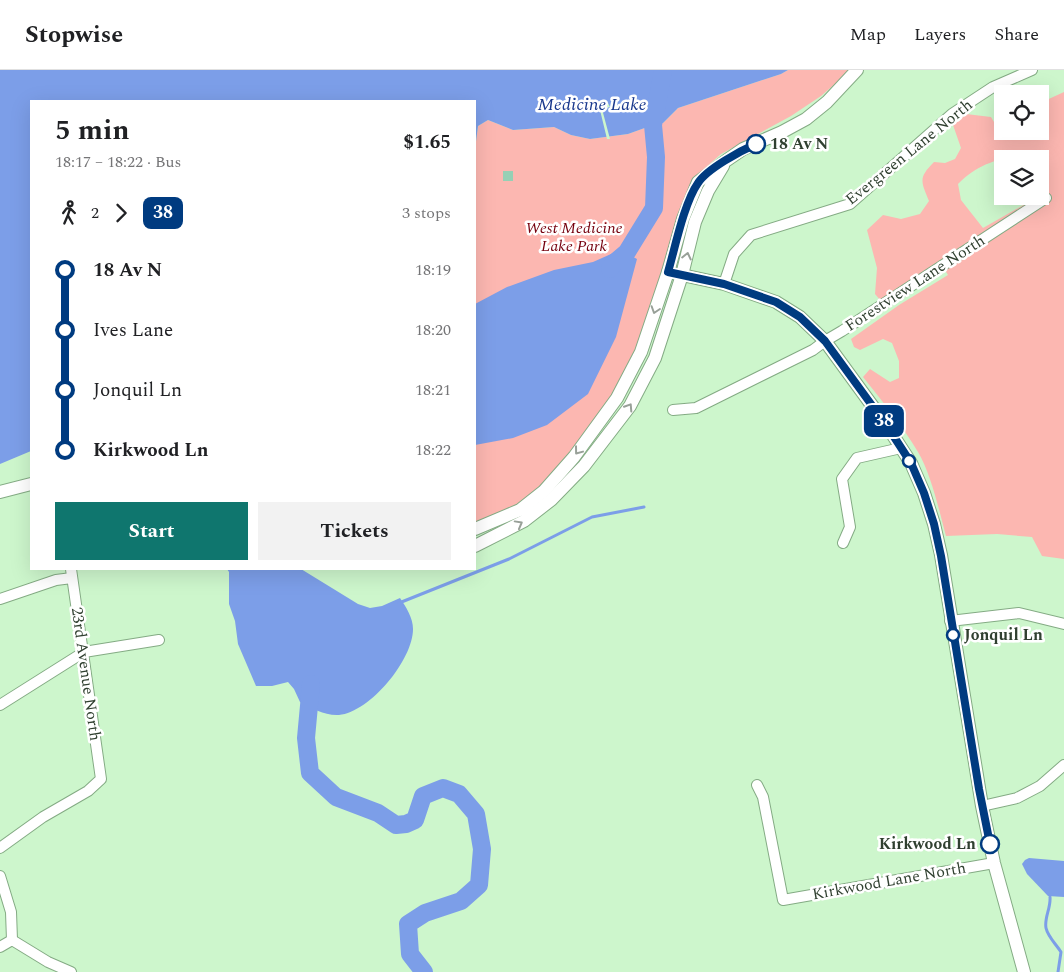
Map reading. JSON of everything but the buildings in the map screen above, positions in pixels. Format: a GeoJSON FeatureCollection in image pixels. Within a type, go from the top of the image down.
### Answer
{"type":"FeatureCollection","features":[{"type":"Feature","properties":{"kind":"street"},"geometry":{"type":"LineString","coordinates":[[476,529],[520,510],[544,491],[574,457],[617,398],[641,352],[668,272],[683,219],[698,182],[743,149],[768,139],[806,119],[827,102],[858,70]]}},
{"type":"Feature","properties":{"kind":"street","name":"Evergreen Lane North"},"geometry":{"type":"LineString","coordinates":[[724,284],[734,254],[751,235],[850,204],[952,114],[993,87],[1032,70]]}},
{"type":"Feature","properties":{"kind":"street"},"geometry":{"type":"LineString","coordinates":[[476,545],[524,521],[551,500],[584,466],[630,406],[655,358],[682,275],[695,222],[708,191],[727,160]]}},
{"type":"Feature","properties":{"kind":"street","name":"Forestview Lane North"},"geometry":{"type":"LineString","coordinates":[[673,410],[696,408],[813,350],[1035,205]]}},
{"type":"Feature","properties":{"kind":"street"},"geometry":{"type":"LineString","coordinates":[[668,272],[724,284],[776,302],[800,317],[825,341],[887,426],[911,463],[934,524],[941,556],[950,621],[982,806],[994,863],[1024,972]]}},
{"type":"Feature","properties":{"kind":"street"},"geometry":{"type":"LineString","coordinates":[[843,543],[850,527],[842,478],[857,458],[901,448]]}},
{"type":"Feature","properties":{"kind":"street"},"geometry":{"type":"LineString","coordinates":[[0,492],[30,484]]}},
{"type":"Feature","properties":{"kind":"street"},"geometry":{"type":"LineString","coordinates":[[0,599],[71,573]]}},
{"type":"Feature","properties":{"kind":"street","name":"23rd Avenue North"},"geometry":{"type":"LineString","coordinates":[[0,848],[43,817],[88,791],[101,779],[71,573]]}},
{"type":"Feature","properties":{"kind":"street"},"geometry":{"type":"LineString","coordinates":[[950,621],[1019,613],[1064,624]]}},
{"type":"Feature","properties":{"kind":"street"},"geometry":{"type":"LineString","coordinates":[[0,705],[84,652],[159,640]]}},
{"type":"Feature","properties":{"kind":"street"},"geometry":{"type":"LineString","coordinates":[[982,806],[1017,798],[1040,786],[1064,765]]}},
{"type":"Feature","properties":{"kind":"street","name":"Kirkwood Lane North"},"geometry":{"type":"LineString","coordinates":[[757,786],[763,797],[783,900],[994,863]]}},
{"type":"Feature","properties":{"kind":"street"},"geometry":{"type":"LineString","coordinates":[[0,876],[11,912],[12,940]]}},
{"type":"Feature","properties":{"kind":"street"},"geometry":{"type":"LineString","coordinates":[[0,947],[12,940]]}},
{"type":"Feature","properties":{"kind":"street"},"geometry":{"type":"LineString","coordinates":[[12,940],[48,962],[71,972]]}},
{"type":"Feature","properties":{"kind":"green space","name":"West Medicine Lake Park"},"geometry":{"type":"Polygon","coordinates":[[[788,70],[851,70],[821,96],[791,116],[721,154],[704,169],[668,272],[617,398],[544,491],[476,528],[476,141],[478,126],[488,120],[513,130],[554,127],[571,135],[590,139],[628,134],[663,123],[678,108],[788,70]]]}},
{"type":"Feature","properties":{"kind":"green space"},"geometry":{"type":"Polygon","coordinates":[[[1064,92],[1064,559],[1042,556],[1032,537],[997,534],[946,536],[923,461],[899,423],[863,377],[870,369],[890,382],[899,378],[899,361],[892,343],[883,339],[860,350],[854,347],[851,339],[899,305],[948,275],[940,262],[881,301],[875,294],[877,268],[867,230],[883,215],[901,219],[920,214],[929,201],[922,180],[925,172],[934,162],[945,163],[955,159],[961,148],[953,125],[966,114],[991,117],[994,122],[994,140],[1049,140],[1049,99],[1064,92]]]}},
{"type":"Feature","properties":{"kind":"water","name":"Medicine Lake"},"geometry":{"type":"Polygon","coordinates":[[[0,70],[788,70],[678,108],[663,123],[628,134],[590,139],[571,135],[554,127],[513,130],[488,120],[478,126],[476,141],[476,100],[30,100],[30,451],[0,464],[0,70]]]}},
{"type":"Feature","properties":{"kind":"water"},"geometry":{"type":"Polygon","coordinates":[[[620,250],[637,259],[616,337],[588,394],[547,425],[513,438],[476,445],[476,303],[507,287],[554,270],[593,262],[620,250]]]}},
{"type":"Feature","properties":{"kind":"water"},"geometry":{"type":"Polygon","coordinates":[[[228,570],[303,570],[358,604],[370,608],[382,606],[400,598],[409,613],[413,625],[411,641],[406,655],[398,669],[376,695],[364,705],[351,712],[339,715],[324,713],[300,702],[294,689],[288,682],[272,686],[256,686],[238,644],[235,621],[229,604],[228,570]]]}},
{"type":"Feature","properties":{"kind":"water"},"geometry":{"type":"Polygon","coordinates":[[[1029,858],[1064,861],[1064,897],[1048,896],[1027,874],[1022,864],[1029,858]]]}},
{"type":"Feature","properties":{"kind":"pier"},"geometry":{"type":"Polygon","coordinates":[[[608,103],[610,107],[602,109],[610,139],[607,139],[600,110],[592,112],[591,108],[608,103]]]}},
{"type":"Feature","properties":{"kind":"waterway"},"geometry":{"type":"LineString","coordinates":[[610,269],[627,252],[654,208],[656,157],[653,125],[663,70]]}},
{"type":"Feature","properties":{"kind":"waterway"},"geometry":{"type":"LineString","coordinates":[[399,603],[509,559],[592,517],[644,507]]}},
{"type":"Feature","properties":{"kind":"waterway"},"geometry":{"type":"LineString","coordinates":[[311,684],[306,738],[310,773],[336,797],[378,813],[396,825],[406,824],[415,820],[423,796],[443,788],[459,794],[476,814],[482,849],[479,885],[461,901],[425,913],[408,924],[410,954],[424,972]]}},
{"type":"Feature","properties":{"kind":"waterway"},"geometry":{"type":"LineString","coordinates":[[1050,897],[1046,928],[1061,952],[1058,972]]}},
{"type":"Feature","properties":{"kind":"bus line","name":"38"},"geometry":{"type":"LineString","coordinates":[[756,144],[743,149],[698,182],[683,219],[668,272],[724,284],[776,302],[800,317],[825,341],[887,426],[911,463],[924,493],[934,524],[941,556],[950,621],[990,844]]}},
{"type":"Feature","properties":{"kind":"place","name":"18 Av N"},"geometry":{"type":"Point","coordinates":[756,144]}},
{"type":"Feature","properties":{"kind":"place","name":"Jonquil Ln"},"geometry":{"type":"Point","coordinates":[953,635]}},
{"type":"Feature","properties":{"kind":"place","name":"Kirkwood Ln"},"geometry":{"type":"Point","coordinates":[990,844]}}]}
